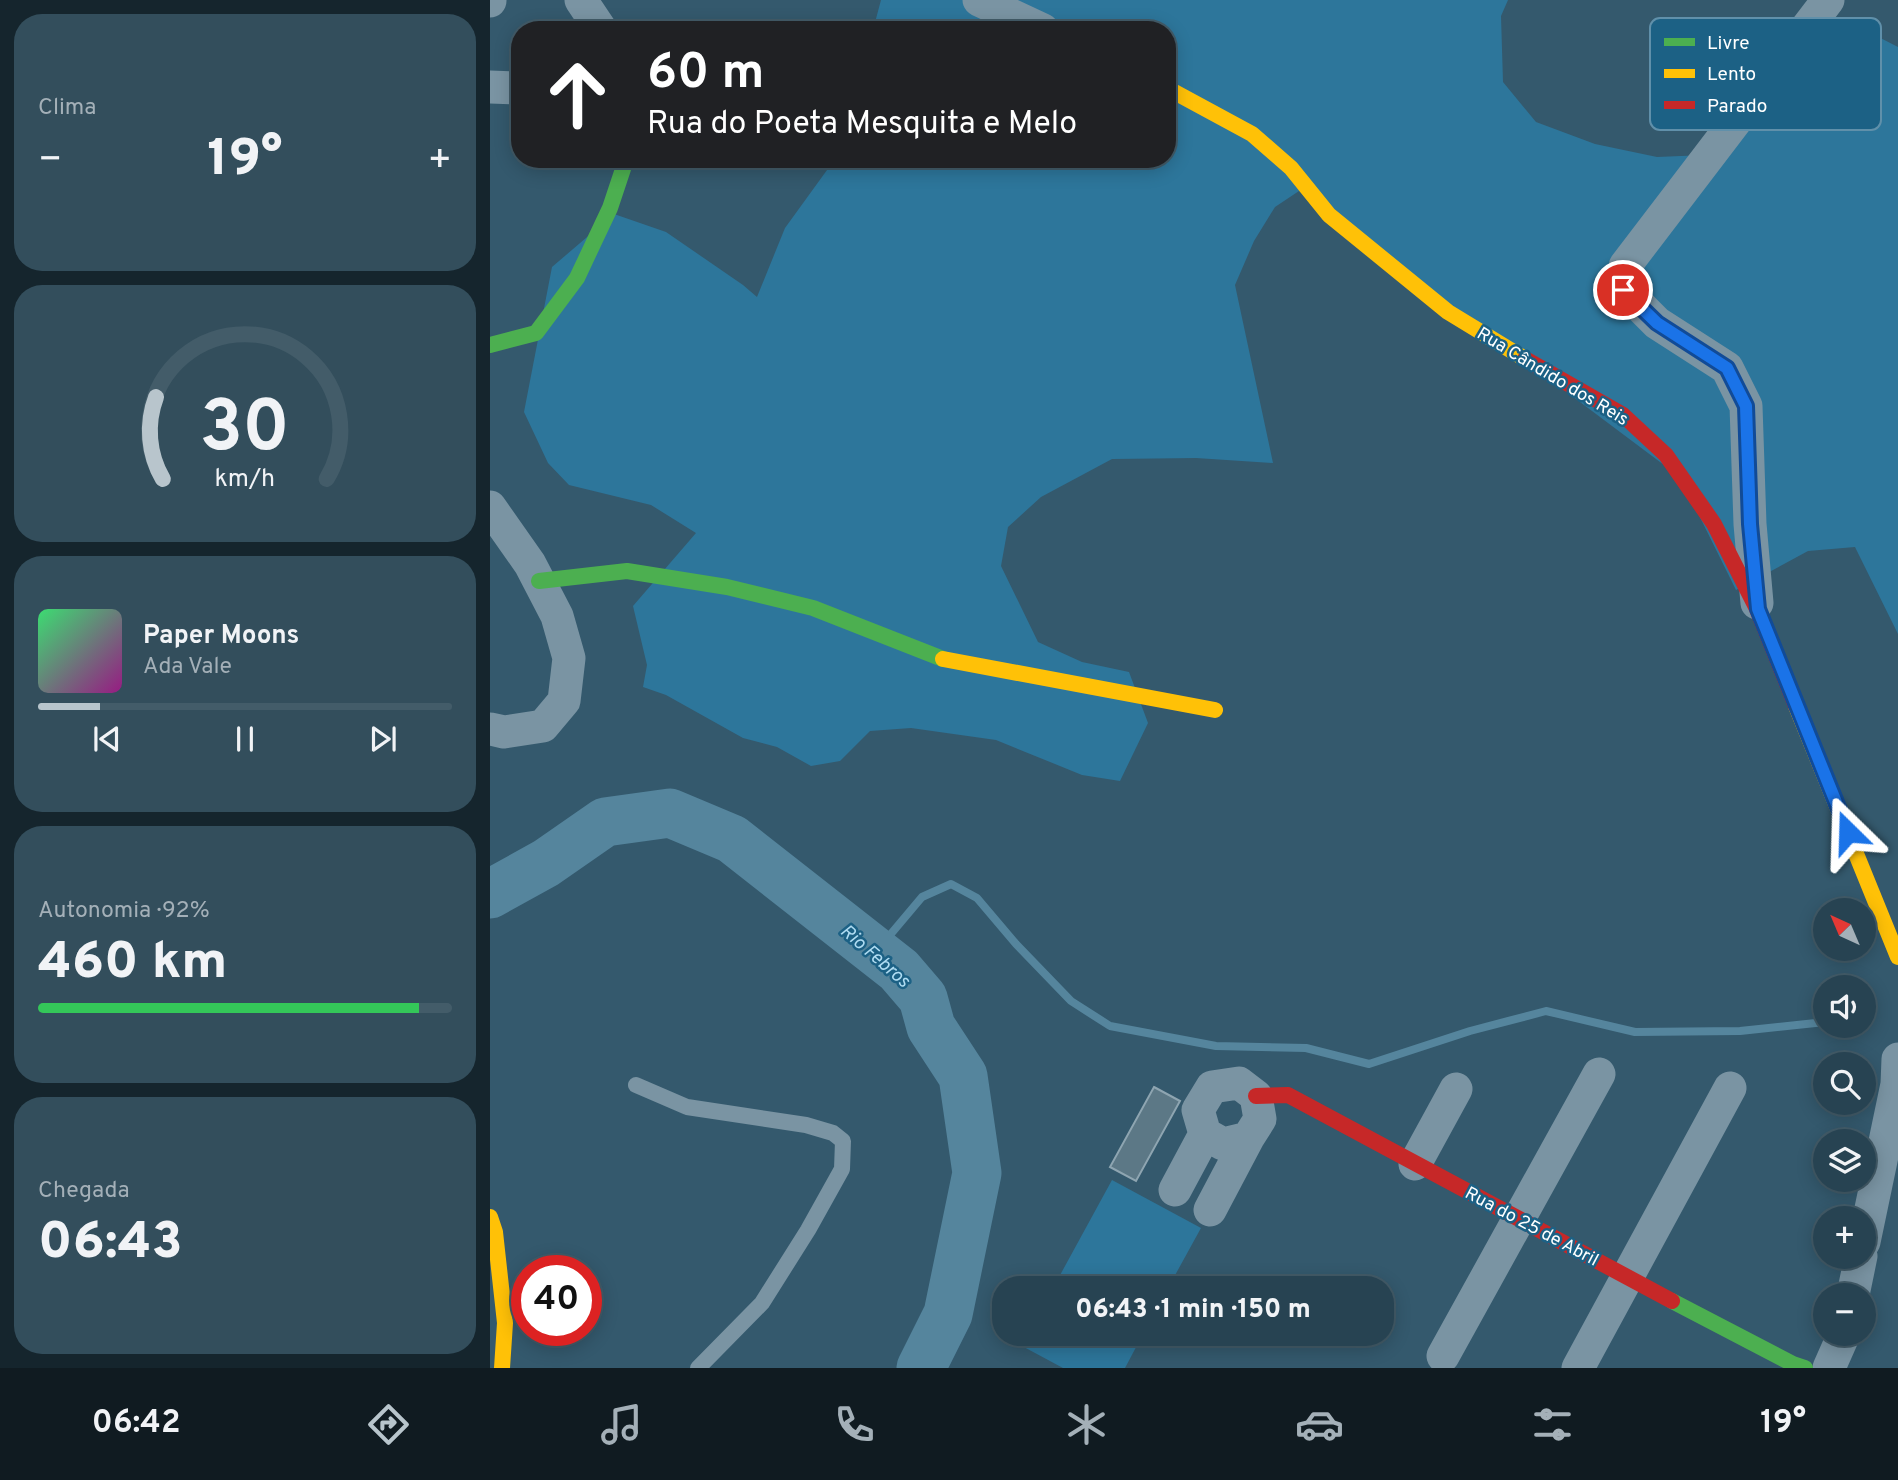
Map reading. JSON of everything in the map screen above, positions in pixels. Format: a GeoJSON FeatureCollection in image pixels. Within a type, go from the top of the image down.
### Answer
{"type":"FeatureCollection","features":[{"type":"Feature","properties":{"kind":"street"},"geometry":{"type":"LineString","coordinates":[[580,0],[595,21]]}},
{"type":"Feature","properties":{"kind":"street"},"geometry":{"type":"LineString","coordinates":[[979,0],[1024,21]]}},
{"type":"Feature","properties":{"kind":"street"},"geometry":{"type":"LineString","coordinates":[[1814,18],[1828,0]]}},
{"type":"Feature","properties":{"kind":"street"},"geometry":{"type":"LineString","coordinates":[[490,87],[511,88]]}},
{"type":"Feature","properties":{"kind":"street","name":"Rua Cândido dos Reis"},"geometry":{"type":"LineString","coordinates":[[1176,94],[1251,135],[1291,168],[1329,215],[1448,312],[1623,415],[1667,454],[1714,524],[1758,609],[1898,957]]}},
{"type":"Feature","properties":{"kind":"street"},"geometry":{"type":"LineString","coordinates":[[1729,130],[1625,266],[1623,290],[1657,323],[1727,368],[1746,406],[1750,524],[1758,609]]}},
{"type":"Feature","properties":{"kind":"street"},"geometry":{"type":"LineString","coordinates":[[490,345],[536,333],[577,278],[610,208],[623,168]]}},
{"type":"Feature","properties":{"kind":"street"},"geometry":{"type":"LineString","coordinates":[[490,507],[539,581],[557,616],[569,658],[564,701],[543,726],[504,732],[490,729]]}},
{"type":"Feature","properties":{"kind":"street"},"geometry":{"type":"LineString","coordinates":[[539,581],[627,571],[727,587],[813,608],[946,660],[1215,710]]}},
{"type":"Feature","properties":{"kind":"street"},"geometry":{"type":"LineString","coordinates":[[1872,1206],[1897,1084],[1898,1059]]}},
{"type":"Feature","properties":{"kind":"street"},"geometry":{"type":"LineString","coordinates":[[1443,1356],[1599,1074]]}},
{"type":"Feature","properties":{"kind":"street","name":"Rua do 25 de Abril"},"geometry":{"type":"LineString","coordinates":[[1205,1134],[1198,1111],[1212,1087],[1239,1083],[1256,1097],[1288,1095],[1518,1220],[1805,1368]]}},
{"type":"Feature","properties":{"kind":"street"},"geometry":{"type":"LineString","coordinates":[[1578,1368],[1730,1088]]}},
{"type":"Feature","properties":{"kind":"street"},"geometry":{"type":"LineString","coordinates":[[1415,1164],[1456,1089]]}},
{"type":"Feature","properties":{"kind":"street"},"geometry":{"type":"LineString","coordinates":[[1210,1210],[1260,1119],[1256,1097]]}},
{"type":"Feature","properties":{"kind":"street"},"geometry":{"type":"LineString","coordinates":[[1175,1190],[1205,1134],[1223,1144],[1248,1138]]}},
{"type":"Feature","properties":{"kind":"street"},"geometry":{"type":"LineString","coordinates":[[490,1217],[495,1232],[505,1323],[502,1368]]}},
{"type":"Feature","properties":{"kind":"street"},"geometry":{"type":"LineString","coordinates":[[1829,1368],[1839,1346]]}},
{"type":"Feature","properties":{"kind":"lane"},"geometry":{"type":"LineString","coordinates":[[636,1085],[687,1108],[806,1125],[833,1133],[843,1141],[842,1169],[762,1303],[698,1368]]}},
{"type":"Feature","properties":{"kind":"shaded area"},"geometry":{"type":"Polygon","coordinates":[[[881,0],[1508,0],[1501,16],[1503,82],[1536,122],[1595,144],[1657,157],[1705,155],[1730,130],[1881,130],[1881,38],[1898,47],[1898,634],[1855,547],[1808,551],[1736,590],[1680,477],[1299,191],[1275,207],[1254,241],[1235,285],[1273,463],[1196,458],[1112,459],[1041,497],[1008,527],[1001,566],[1038,642],[1082,662],[1129,672],[1148,723],[1120,781],[1082,775],[996,740],[911,728],[870,731],[840,761],[811,766],[777,747],[743,738],[666,695],[643,687],[647,665],[633,606],[696,533],[651,505],[569,485],[548,463],[524,412],[552,267],[614,214],[666,232],[757,297],[785,228],[828,168],[1176,168],[1176,21],[875,21],[881,0]]]}},
{"type":"Feature","properties":{"kind":"shaded area"},"geometry":{"type":"Polygon","coordinates":[[[1112,1180],[1201,1228],[1175,1276],[1060,1276],[1112,1180]]]}},
{"type":"Feature","properties":{"kind":"shaded area"},"geometry":{"type":"Polygon","coordinates":[[[1022,1346],[1137,1346],[1125,1368],[1063,1368],[1022,1346]]]}},
{"type":"Feature","properties":{"kind":"building"},"geometry":{"type":"Polygon","coordinates":[[[1154,1087],[1180,1101],[1136,1181],[1110,1167],[1154,1087]]]}},
{"type":"Feature","properties":{"kind":"waterway","name":"Rio Febros"},"geometry":{"type":"LineString","coordinates":[[490,894],[546,863],[605,822],[670,813],[732,839],[899,970],[923,998],[931,1027],[963,1076],[977,1173],[948,1314],[921,1368]]}},
{"type":"Feature","properties":{"kind":"waterway"},"geometry":{"type":"LineString","coordinates":[[869,946],[890,935],[922,897],[951,884],[977,898],[1016,944],[1071,1001],[1110,1026],[1216,1046],[1306,1048],[1369,1064],[1470,1031],[1546,1011],[1635,1032],[1740,1031],[1813,1023]]}},
{"type":"Feature","properties":{"kind":"traffic: fast"},"geometry":{"type":"LineString","coordinates":[[490,345],[536,333],[577,278],[610,208],[623,168]]}},
{"type":"Feature","properties":{"kind":"traffic: fast"},"geometry":{"type":"LineString","coordinates":[[539,581],[627,571],[727,587],[813,608],[943,659]]}},
{"type":"Feature","properties":{"kind":"traffic: fast"},"geometry":{"type":"LineString","coordinates":[[1672,1301],[1805,1368]]}},
{"type":"Feature","properties":{"kind":"traffic: slow"},"geometry":{"type":"LineString","coordinates":[[1176,93],[1252,134],[1291,168],[1329,215],[1448,312],[1525,359]]}},
{"type":"Feature","properties":{"kind":"traffic: slow"},"geometry":{"type":"LineString","coordinates":[[943,659],[1215,710]]}},
{"type":"Feature","properties":{"kind":"traffic: slow"},"geometry":{"type":"LineString","coordinates":[[1796,706],[1898,957]]}},
{"type":"Feature","properties":{"kind":"traffic: slow"},"geometry":{"type":"LineString","coordinates":[[490,1217],[495,1232],[505,1323],[502,1368]]}},
{"type":"Feature","properties":{"kind":"traffic: jam"},"geometry":{"type":"LineString","coordinates":[[1525,359],[1623,415],[1666,455],[1714,524],[1757,609],[1796,706]]}},
{"type":"Feature","properties":{"kind":"traffic: jam"},"geometry":{"type":"LineString","coordinates":[[1256,1096],[1288,1095],[1672,1301]]}},
{"type":"Feature","properties":{"kind":"route"},"geometry":{"type":"LineString","coordinates":[[1623,290],[1657,323],[1727,368],[1746,406],[1750,524],[1758,609],[1848,832]]}}]}
